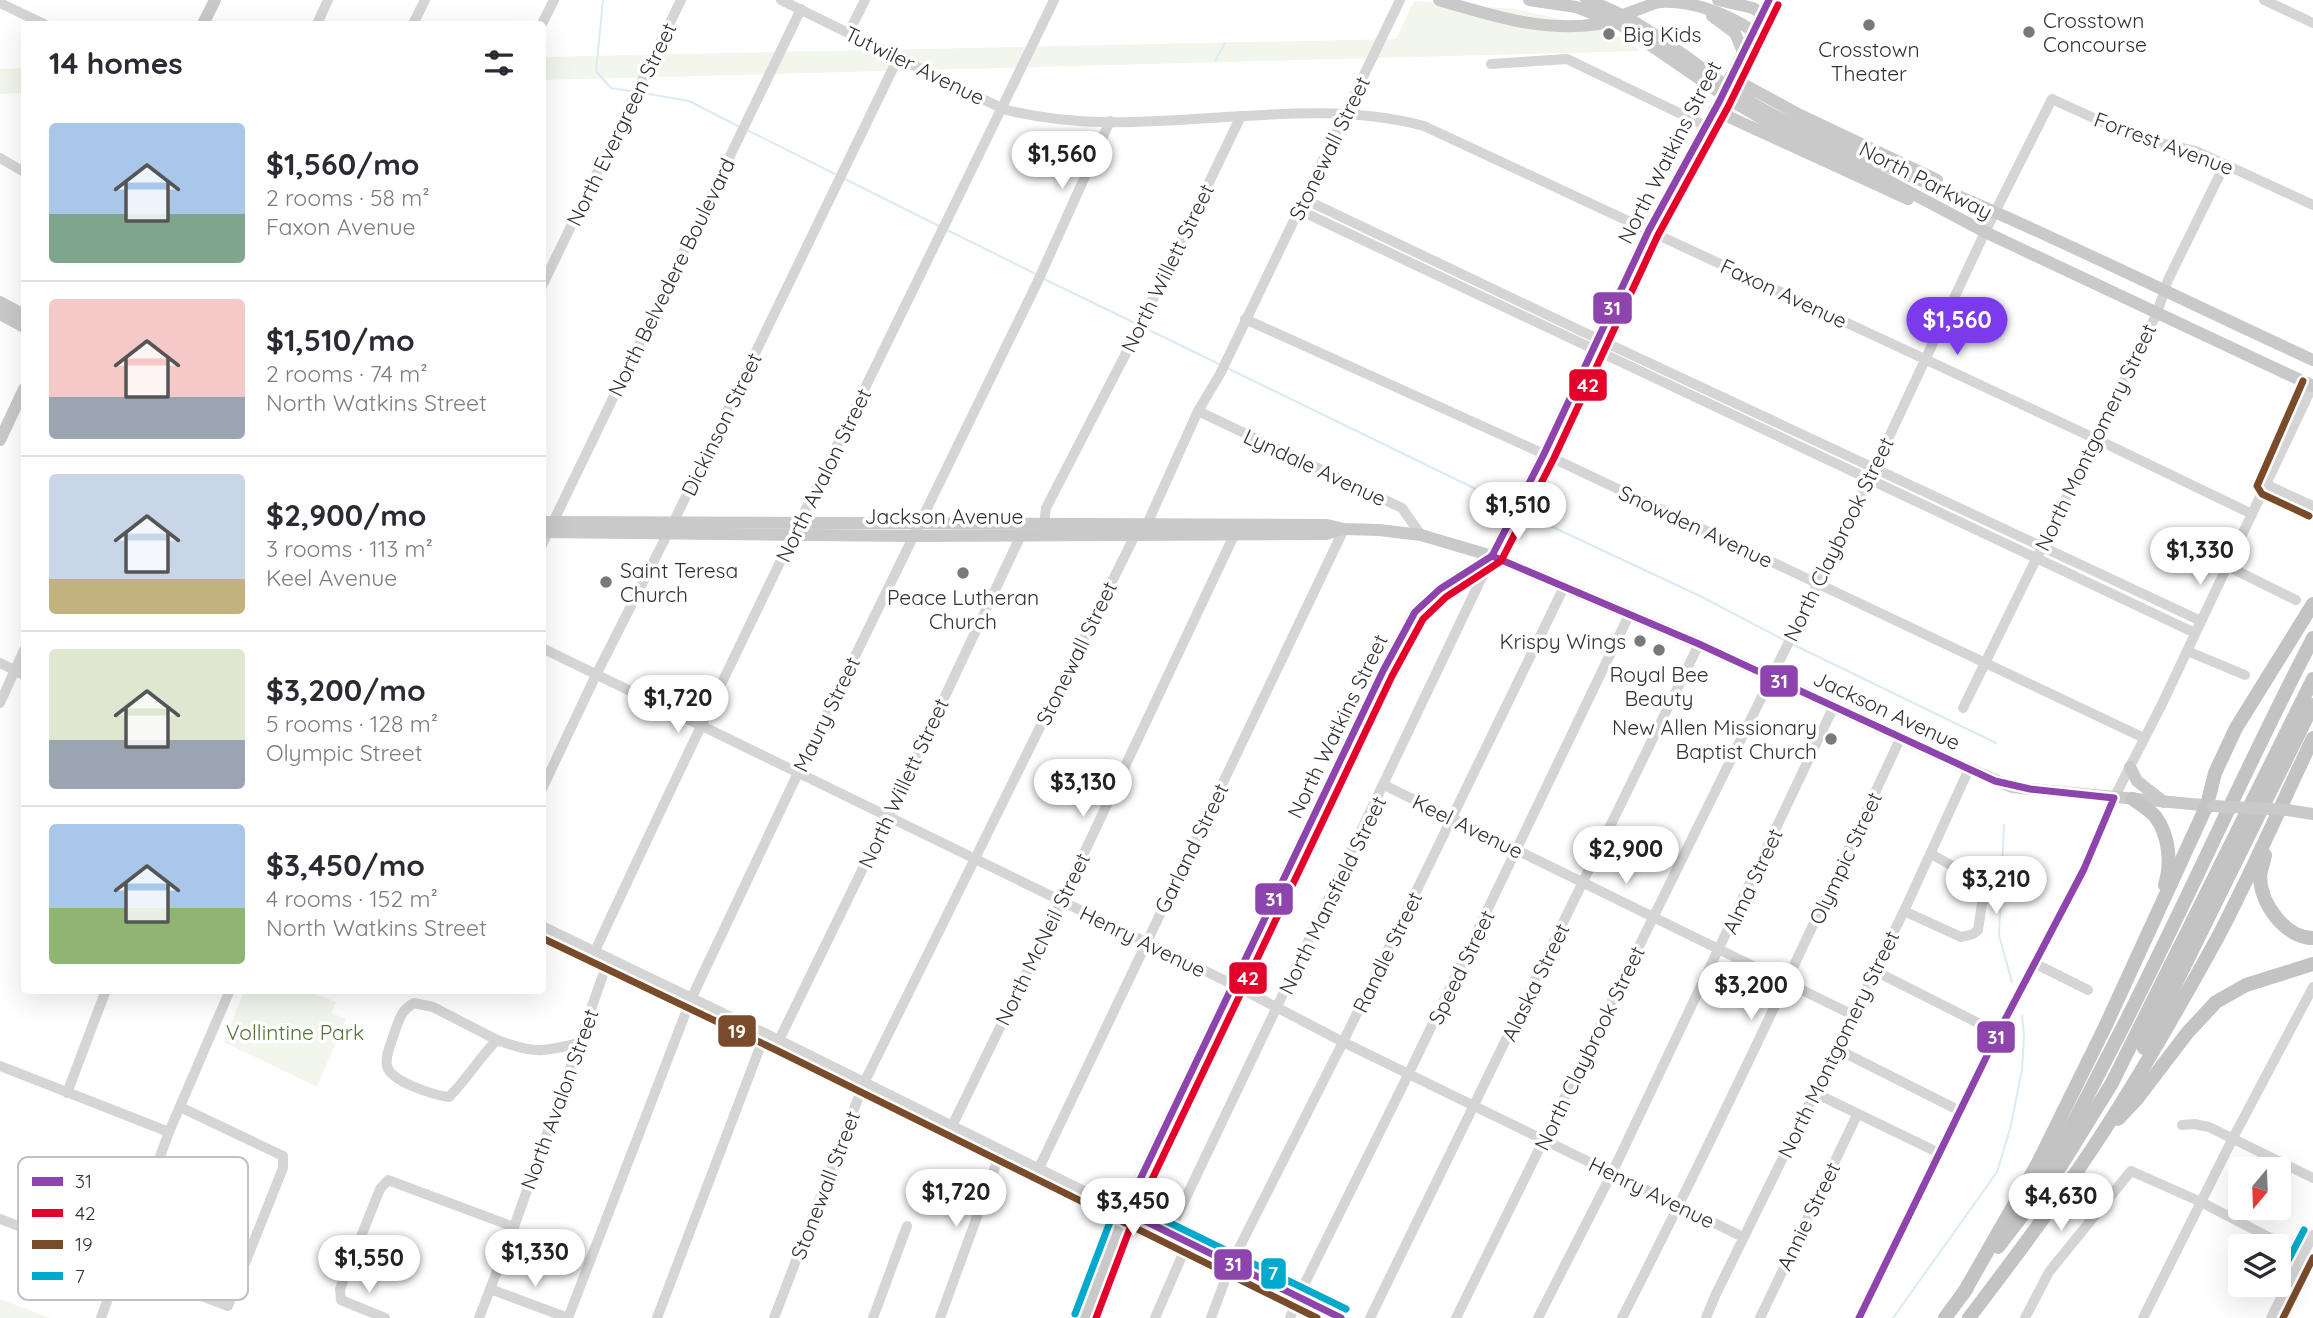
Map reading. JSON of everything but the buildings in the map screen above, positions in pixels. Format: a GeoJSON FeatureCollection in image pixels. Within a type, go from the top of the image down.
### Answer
{"type":"FeatureCollection","features":[{"type":"Feature","properties":{"kind":"highway"},"geometry":{"type":"LineString","coordinates":[[1962,1294],[2038,1163],[2210,806],[2216,773],[2236,728],[2313,604]]}},
{"type":"Feature","properties":{"kind":"highway"},"geometry":{"type":"LineString","coordinates":[[1976,1275],[2048,1169],[2075,1119],[2136,1003],[2281,699],[2313,638]]}},
{"type":"Feature","properties":{"kind":"highway"},"geometry":{"type":"LineString","coordinates":[[1945,1318],[2062,1164],[2112,1083],[2313,679]]}},
{"type":"Feature","properties":{"kind":"highway"},"geometry":{"type":"LineString","coordinates":[[2104,1131],[2313,705]]}},
{"type":"Feature","properties":{"kind":"highway"},"geometry":{"type":"LineString","coordinates":[[1969,1318],[2051,1209],[2104,1131],[2213,945],[2269,835],[2313,738]]}},
{"type":"Feature","properties":{"kind":"highway"},"geometry":{"type":"LineString","coordinates":[[2133,799],[2154,815],[2165,836],[2169,857],[2167,880],[2154,922]]}},
{"type":"Feature","properties":{"kind":"highway"},"geometry":{"type":"LineString","coordinates":[[2269,835],[2260,878],[2268,906],[2292,932],[2313,938]]}},
{"type":"Feature","properties":{"kind":"highway"},"geometry":{"type":"LineString","coordinates":[[2095,1145],[2136,1100],[2188,1032],[2216,1002],[2246,985],[2313,964]]}},
{"type":"Feature","properties":{"kind":"main road"},"geometry":{"type":"LineString","coordinates":[[204,21],[215,0]]}},
{"type":"Feature","properties":{"kind":"main road"},"geometry":{"type":"LineString","coordinates":[[1439,0],[1500,17],[1574,28],[1598,24],[1671,1],[1705,7],[1753,31]]}},
{"type":"Feature","properties":{"kind":"main road","name":"North Parkway"},"geometry":{"type":"LineString","coordinates":[[1529,0],[1576,7],[1621,25],[1754,115],[1985,232],[2313,385]]}},
{"type":"Feature","properties":{"kind":"main road","name":"North Parkway"},"geometry":{"type":"LineString","coordinates":[[1586,0],[1640,25],[1757,106],[1878,163],[1995,212],[2313,360]]}},
{"type":"Feature","properties":{"kind":"main road"},"geometry":{"type":"LineString","coordinates":[[1718,0],[1753,8],[1762,14]]}},
{"type":"Feature","properties":{"kind":"main road","name":"North Watkins Street"},"geometry":{"type":"LineString","coordinates":[[1085,1318],[1125,1211],[1383,671],[1415,612],[1440,589],[1492,556],[1544,454],[1649,230],[1706,126],[1769,0]]}},
{"type":"Feature","properties":{"kind":"main road"},"geometry":{"type":"LineString","coordinates":[[1671,1],[1708,13],[1724,23],[1735,33],[1743,52]]}},
{"type":"Feature","properties":{"kind":"main road"},"geometry":{"type":"LineString","coordinates":[[1732,74],[1800,115],[1943,183],[1995,212]]}},
{"type":"Feature","properties":{"kind":"main road"},"geometry":{"type":"LineString","coordinates":[[1716,106],[1892,192],[1985,232]]}},
{"type":"Feature","properties":{"kind":"main road"},"geometry":{"type":"LineString","coordinates":[[0,302],[21,313]]}},
{"type":"Feature","properties":{"kind":"main road"},"geometry":{"type":"LineString","coordinates":[[0,314],[21,325]]}},
{"type":"Feature","properties":{"kind":"main road"},"geometry":{"type":"LineString","coordinates":[[0,440],[21,395]]}},
{"type":"Feature","properties":{"kind":"main road","name":"Jackson Avenue"},"geometry":{"type":"LineString","coordinates":[[796,529],[919,522],[1023,530]]}},
{"type":"Feature","properties":{"kind":"main road","name":"Jackson Avenue"},"geometry":{"type":"LineString","coordinates":[[1043,530],[1147,524],[1236,530]]}},
{"type":"Feature","properties":{"kind":"main road","name":"Jackson Avenue"},"geometry":{"type":"LineString","coordinates":[[547,527],[796,529],[912,536],[1023,530],[1135,535],[1327,525],[1344,529],[1421,535],[1492,556],[1699,645],[1969,769],[2012,786],[2114,798],[2313,814]]}},
{"type":"Feature","properties":{"kind":"main road"},"geometry":{"type":"LineString","coordinates":[[2130,767],[2137,781],[2165,802]]}},
{"type":"Feature","properties":{"kind":"street"},"geometry":{"type":"LineString","coordinates":[[318,21],[328,0]]}},
{"type":"Feature","properties":{"kind":"street"},"geometry":{"type":"LineString","coordinates":[[414,21],[425,0]]}},
{"type":"Feature","properties":{"kind":"street"},"geometry":{"type":"LineString","coordinates":[[544,21],[554,0]]}},
{"type":"Feature","properties":{"kind":"street","name":"North Evergreen Street"},"geometry":{"type":"LineString","coordinates":[[546,278],[681,0]]}},
{"type":"Feature","properties":{"kind":"street","name":"Tutwiler Avenue"},"geometry":{"type":"LineString","coordinates":[[780,0],[1003,109],[1053,119],[1110,121],[1346,114]]}},
{"type":"Feature","properties":{"kind":"street"},"geometry":{"type":"LineString","coordinates":[[849,32],[865,0]]}},
{"type":"Feature","properties":{"kind":"street","name":"North Avalon Street"},"geometry":{"type":"LineString","coordinates":[[595,951],[700,725],[1054,0]]}},
{"type":"Feature","properties":{"kind":"street","name":"Stonewall Street"},"geometry":{"type":"LineString","coordinates":[[774,1318],[864,1083],[1135,535],[1147,524],[1198,411],[1220,374],[1400,0]]}},
{"type":"Feature","properties":{"kind":"street"},"geometry":{"type":"LineString","coordinates":[[2264,0],[2313,22]]}},
{"type":"Feature","properties":{"kind":"street"},"geometry":{"type":"LineString","coordinates":[[0,3],[38,21]]}},
{"type":"Feature","properties":{"kind":"street","name":"North Belvedere Boulevard"},"geometry":{"type":"LineString","coordinates":[[547,527],[801,9]]}},
{"type":"Feature","properties":{"kind":"street","name":"Dickinson Street"},"geometry":{"type":"LineString","coordinates":[[546,781],[898,58]]}},
{"type":"Feature","properties":{"kind":"street"},"geometry":{"type":"LineString","coordinates":[[1491,64],[1567,59],[1706,126]]}},
{"type":"Feature","properties":{"kind":"street","name":"North Claybrook Street"},"geometry":{"type":"LineString","coordinates":[[1456,1318],[1869,480],[1985,232],[2052,99]]}},
{"type":"Feature","properties":{"kind":"street","name":"Forrest Avenue"},"geometry":{"type":"LineString","coordinates":[[2052,99],[2135,137],[2196,151],[2313,205]]}},
{"type":"Feature","properties":{"kind":"street","name":"Faxon Avenue"},"geometry":{"type":"LineString","coordinates":[[1346,114],[1395,118],[1424,125],[2252,514]]}},
{"type":"Feature","properties":{"kind":"street","name":"North Willett Street"},"geometry":{"type":"LineString","coordinates":[[1043,530],[1046,508],[1140,326],[1241,116]]}},
{"type":"Feature","properties":{"kind":"street","name":"Maury Street"},"geometry":{"type":"LineString","coordinates":[[568,1318],[691,999],[912,536],[1039,278],[1110,121]]}},
{"type":"Feature","properties":{"kind":"street"},"geometry":{"type":"LineString","coordinates":[[0,159],[21,170]]}},
{"type":"Feature","properties":{"kind":"street","name":"North Montgomery Street"},"geometry":{"type":"LineString","coordinates":[[1963,708],[2157,313],[2164,291],[2225,164]]}},
{"type":"Feature","properties":{"kind":"street"},"geometry":{"type":"LineString","coordinates":[[1304,199],[1429,259],[1439,271]]}},
{"type":"Feature","properties":{"kind":"street"},"geometry":{"type":"LineString","coordinates":[[1299,210],[1424,270],[1439,271],[1595,344],[1741,407],[2201,621]]}},
{"type":"Feature","properties":{"kind":"street"},"geometry":{"type":"LineString","coordinates":[[1424,270],[1429,259]]}},
{"type":"Feature","properties":{"kind":"street","name":"Snowden Avenue"},"geometry":{"type":"LineString","coordinates":[[1245,319],[1544,454],[2144,738]]}},
{"type":"Feature","properties":{"kind":"street"},"geometry":{"type":"LineString","coordinates":[[1595,344],[1736,417],[2195,633]]}},
{"type":"Feature","properties":{"kind":"street"},"geometry":{"type":"LineString","coordinates":[[1859,1318],[1998,1033],[2084,869],[2114,798],[2313,385]]}},
{"type":"Feature","properties":{"kind":"street"},"geometry":{"type":"LineString","coordinates":[[1736,417],[1741,407]]}},
{"type":"Feature","properties":{"kind":"street","name":"Lyndale Avenue"},"geometry":{"type":"LineString","coordinates":[[1198,411],[1402,508],[1421,535]]}},
{"type":"Feature","properties":{"kind":"street"},"geometry":{"type":"LineString","coordinates":[[2267,485],[2313,506]]}},
{"type":"Feature","properties":{"kind":"street","name":"Garland Street"},"geometry":{"type":"LineString","coordinates":[[1039,1168],[1344,529]]}},
{"type":"Feature","properties":{"kind":"street","name":"North Willett Street"},"geometry":{"type":"LineString","coordinates":[[779,1040],[1023,530]]}},
{"type":"Feature","properties":{"kind":"street","name":"North McNeil Street"},"geometry":{"type":"LineString","coordinates":[[952,1126],[1236,530]]}},
{"type":"Feature","properties":{"kind":"street","name":"North Mansfield Street"},"geometry":{"type":"LineString","coordinates":[[1170,1233],[1492,556]]}},
{"type":"Feature","properties":{"kind":"street"},"geometry":{"type":"LineString","coordinates":[[2227,566],[2296,600]]}},
{"type":"Feature","properties":{"kind":"street","name":"Randle Street"},"geometry":{"type":"LineString","coordinates":[[1211,1318],[1231,1264],[1343,1042],[1564,587]]}},
{"type":"Feature","properties":{"kind":"street","name":"Speed Street"},"geometry":{"type":"LineString","coordinates":[[1290,1318],[1629,615]]}},
{"type":"Feature","properties":{"kind":"street","name":"Alaska Street"},"geometry":{"type":"LineString","coordinates":[[1370,1318],[1699,645]]}},
{"type":"Feature","properties":{"kind":"street","name":"Henry Avenue"},"geometry":{"type":"LineString","coordinates":[[546,650],[1232,984],[1343,1042],[1743,1237]]}},
{"type":"Feature","properties":{"kind":"street"},"geometry":{"type":"LineString","coordinates":[[2187,651],[2245,675]]}},
{"type":"Feature","properties":{"kind":"street"},"geometry":{"type":"LineString","coordinates":[[0,663],[20,673],[0,703]]}},
{"type":"Feature","properties":{"kind":"street","name":"Alma Street"},"geometry":{"type":"LineString","coordinates":[[1538,1318],[1720,949],[1834,706]]}},
{"type":"Feature","properties":{"kind":"street","name":"Olympic Street"},"geometry":{"type":"LineString","coordinates":[[1622,1318],[1680,1205],[1901,737]]}},
{"type":"Feature","properties":{"kind":"street","name":"North Montgomery Street"},"geometry":{"type":"LineString","coordinates":[[1706,1318],[1714,1296],[1813,1092],[1904,911],[1969,769]]}},
{"type":"Feature","properties":{"kind":"street","name":"Keel Avenue"},"geometry":{"type":"LineString","coordinates":[[1384,785],[1853,1015]]}},
{"type":"Feature","properties":{"kind":"street"},"geometry":{"type":"LineString","coordinates":[[1904,911],[1961,937],[1978,930],[1984,884],[1980,879],[1931,854]]}},
{"type":"Feature","properties":{"kind":"street"},"geometry":{"type":"LineString","coordinates":[[546,928],[1341,1318]]}},
{"type":"Feature","properties":{"kind":"street","name":"North Avalon Street"},"geometry":{"type":"LineString","coordinates":[[479,1318],[609,958]]}},
{"type":"Feature","properties":{"kind":"street"},"geometry":{"type":"LineString","coordinates":[[2036,964],[2088,990]]}},
{"type":"Feature","properties":{"kind":"street"},"geometry":{"type":"LineString","coordinates":[[1875,971],[1998,1033]]}},
{"type":"Feature","properties":{"kind":"street"},"geometry":{"type":"LineString","coordinates":[[2143,1318],[2233,1138],[2313,988]]}},
{"type":"Feature","properties":{"kind":"street"},"geometry":{"type":"LineString","coordinates":[[67,1093],[104,994]]}},
{"type":"Feature","properties":{"kind":"street"},"geometry":{"type":"LineString","coordinates":[[160,1157],[228,994]]}},
{"type":"Feature","properties":{"kind":"street"},"geometry":{"type":"LineString","coordinates":[[497,1040],[479,1058],[464,1082],[449,1097],[429,1094],[403,1081],[394,1075],[387,1064],[387,1056],[401,1014],[406,1007],[414,1003],[433,1007],[497,1040],[521,1049],[539,1052],[579,1044]]}},
{"type":"Feature","properties":{"kind":"street"},"geometry":{"type":"LineString","coordinates":[[657,1318],[765,1034]]}},
{"type":"Feature","properties":{"kind":"street"},"geometry":{"type":"LineString","coordinates":[[1836,1049],[1960,1111]]}},
{"type":"Feature","properties":{"kind":"street"},"geometry":{"type":"LineString","coordinates":[[0,1066],[169,1132]]}},
{"type":"Feature","properties":{"kind":"street"},"geometry":{"type":"LineString","coordinates":[[1813,1092],[1939,1153]]}},
{"type":"Feature","properties":{"kind":"street"},"geometry":{"type":"LineString","coordinates":[[180,1107],[283,1156],[283,1168],[248,1256]]}},
{"type":"Feature","properties":{"kind":"street","name":"Annie Street"},"geometry":{"type":"LineString","coordinates":[[1760,1318],[1857,1115]]}},
{"type":"Feature","properties":{"kind":"street"},"geometry":{"type":"LineString","coordinates":[[2182,1125],[2209,1127],[2313,1178]]}},
{"type":"Feature","properties":{"kind":"street"},"geometry":{"type":"LineString","coordinates":[[940,1318],[1001,1151]]}},
{"type":"Feature","properties":{"kind":"street"},"geometry":{"type":"LineString","coordinates":[[2025,1318],[2049,1272],[2131,1171],[2201,1202],[2303,1255]]}},
{"type":"Feature","properties":{"kind":"street"},"geometry":{"type":"LineString","coordinates":[[385,1318],[341,1300],[340,1289],[380,1189],[388,1180],[514,1227]]}},
{"type":"Feature","properties":{"kind":"street"},"geometry":{"type":"LineString","coordinates":[[0,1219],[18,1226]]}},
{"type":"Feature","properties":{"kind":"street"},"geometry":{"type":"LineString","coordinates":[[873,1318],[907,1226]]}},
{"type":"Feature","properties":{"kind":"street"},"geometry":{"type":"LineString","coordinates":[[2271,1318],[2313,1235]]}},
{"type":"Feature","properties":{"kind":"street"},"geometry":{"type":"LineString","coordinates":[[1155,1318],[1188,1242]]}},
{"type":"Feature","properties":{"kind":"street"},"geometry":{"type":"LineString","coordinates":[[491,1289],[568,1318]]}},
{"type":"Feature","properties":{"kind":"street"},"geometry":{"type":"LineString","coordinates":[[101,1318],[107,1300]]}},
{"type":"Feature","properties":{"kind":"street"},"geometry":{"type":"LineString","coordinates":[[212,1300],[228,1306],[230,1300]]}},
{"type":"Feature","properties":{"kind":"green space"},"geometry":{"type":"Polygon","coordinates":[[[1414,1],[1515,9],[1609,30],[1641,51],[546,80],[546,57],[1396,39],[1414,1]]]}},
{"type":"Feature","properties":{"kind":"green space"},"geometry":{"type":"Polygon","coordinates":[[[21,68],[21,93],[0,94],[0,69],[21,68]]]}},
{"type":"Feature","properties":{"kind":"green space","name":"Vollintine Park"},"geometry":{"type":"Polygon","coordinates":[[[243,994],[316,994],[336,1002],[331,1013],[346,1019],[317,1087],[224,1042],[243,994]]]}},
{"type":"Feature","properties":{"kind":"green space"},"geometry":{"type":"Polygon","coordinates":[[[0,1299],[50,1318],[0,1318],[0,1299]]]}},
{"type":"Feature","properties":{"kind":"waterway"},"geometry":{"type":"LineString","coordinates":[[603,0],[596,71],[611,88],[630,91]]}},
{"type":"Feature","properties":{"kind":"waterway"},"geometry":{"type":"LineString","coordinates":[[1215,61],[1225,43]]}},
{"type":"Feature","properties":{"kind":"waterway"},"geometry":{"type":"LineString","coordinates":[[643,93],[689,101],[740,127]]}},
{"type":"Feature","properties":{"kind":"waterway"},"geometry":{"type":"LineString","coordinates":[[749,131],[835,174]]}},
{"type":"Feature","properties":{"kind":"waterway"},"geometry":{"type":"LineString","coordinates":[[845,179],[939,226]]}},
{"type":"Feature","properties":{"kind":"waterway"},"geometry":{"type":"LineString","coordinates":[[947,230],[1036,274]]}},
{"type":"Feature","properties":{"kind":"waterway"},"geometry":{"type":"LineString","coordinates":[[1044,279],[1137,324]]}},
{"type":"Feature","properties":{"kind":"waterway"},"geometry":{"type":"LineString","coordinates":[[1145,328],[1219,364]]}},
{"type":"Feature","properties":{"kind":"waterway"},"geometry":{"type":"LineString","coordinates":[[1227,368],[1484,493]]}},
{"type":"Feature","properties":{"kind":"waterway"},"geometry":{"type":"LineString","coordinates":[[1527,515],[1700,596],[1784,640]]}},
{"type":"Feature","properties":{"kind":"waterway"},"geometry":{"type":"LineString","coordinates":[[1792,644],[1996,743]]}},
{"type":"Feature","properties":{"kind":"waterway"},"geometry":{"type":"LineString","coordinates":[[2004,825],[1999,935],[2012,982]]}},
{"type":"Feature","properties":{"kind":"waterway"},"geometry":{"type":"LineString","coordinates":[[1893,1318],[1997,1172],[2010,1129],[2022,1070],[2022,1016]]}},
{"type":"Feature","properties":{"kind":"transit line","name":"31"},"geometry":{"type":"LineString","coordinates":[[1125,1211],[1383,671],[1415,612],[1440,589],[1492,556],[1544,454],[1649,230],[1719,102],[1769,0]]}},
{"type":"Feature","properties":{"kind":"transit line","name":"42"},"geometry":{"type":"LineString","coordinates":[[1096,1318],[1135,1215],[1392,676],[1423,619],[1446,597],[1501,561],[1554,458],[1658,235],[1728,107],[1778,5]]}},
{"type":"Feature","properties":{"kind":"transit line","name":"19"},"geometry":{"type":"LineString","coordinates":[[2303,381],[2257,486],[2262,494],[2309,516]]}},
{"type":"Feature","properties":{"kind":"transit line","name":"31"},"geometry":{"type":"LineString","coordinates":[[1492,556],[1699,644],[1995,781],[2030,789],[2114,798],[2084,869],[1998,1033],[1859,1318]]}},
{"type":"Feature","properties":{"kind":"transit line","name":"19"},"geometry":{"type":"LineString","coordinates":[[546,940],[774,1049],[1317,1318]]}},
{"type":"Feature","properties":{"kind":"transit line","name":"7"},"geometry":{"type":"LineString","coordinates":[[1075,1314],[1116,1206],[1125,1201],[1346,1309]]}},
{"type":"Feature","properties":{"kind":"transit line","name":"31"},"geometry":{"type":"LineString","coordinates":[[1125,1211],[1341,1318]]}},
{"type":"Feature","properties":{"kind":"transit line","name":"7"},"geometry":{"type":"LineString","coordinates":[[2291,1255],[2304,1230]]}},
{"type":"Feature","properties":{"kind":"transit line","name":"19"},"geometry":{"type":"LineString","coordinates":[[2283,1318],[2313,1258]]}},
{"type":"Feature","properties":{"kind":"place","name":"Crosstown Theater"},"geometry":{"type":"Point","coordinates":[1869,25]}},
{"type":"Feature","properties":{"kind":"place","name":"Crosstown Concourse"},"geometry":{"type":"Point","coordinates":[2029,32]}},
{"type":"Feature","properties":{"kind":"place","name":"Big Kids"},"geometry":{"type":"Point","coordinates":[1609,34]}},
{"type":"Feature","properties":{"kind":"place","name":"Peace Lutheran Church"},"geometry":{"type":"Point","coordinates":[963,573]}},
{"type":"Feature","properties":{"kind":"place","name":"Saint Teresa Church"},"geometry":{"type":"Point","coordinates":[606,582]}},
{"type":"Feature","properties":{"kind":"place","name":"Krispy Wings"},"geometry":{"type":"Point","coordinates":[1640,641]}},
{"type":"Feature","properties":{"kind":"place","name":"Royal Bee Beauty"},"geometry":{"type":"Point","coordinates":[1659,650]}},
{"type":"Feature","properties":{"kind":"place","name":"New Allen Missionary Baptist Church"},"geometry":{"type":"Point","coordinates":[1831,739]}}]}
